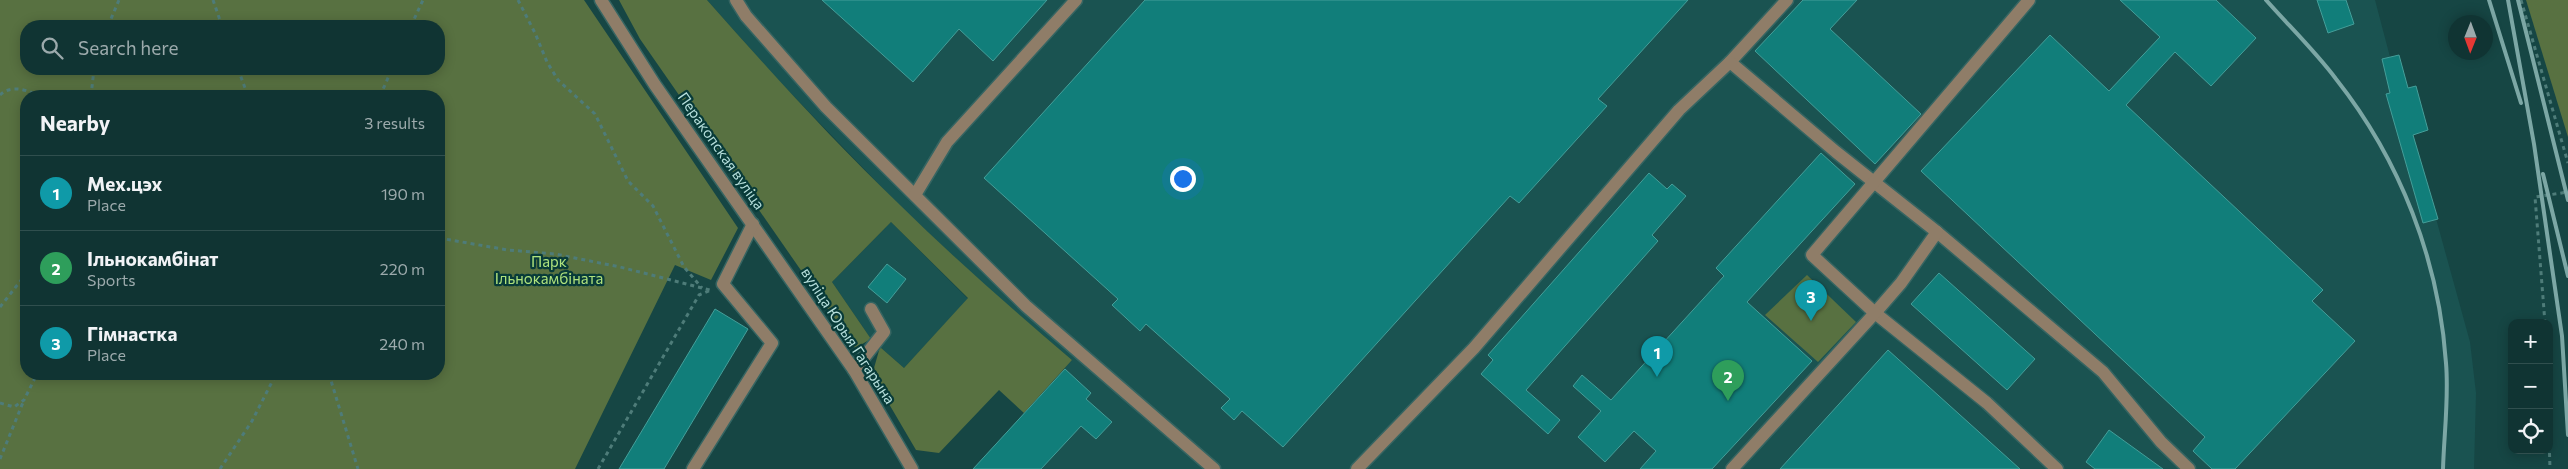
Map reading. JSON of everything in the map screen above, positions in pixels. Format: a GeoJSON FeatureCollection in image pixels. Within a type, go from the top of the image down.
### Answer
{"type":"FeatureCollection","features":[{"type":"Feature","properties":{"kind":"street","name":"Перакопская вуліца"},"geometry":{"type":"LineString","coordinates":[[601,0],[655,85],[753,224],[723,284]]}},
{"type":"Feature","properties":{"kind":"street"},"geometry":{"type":"LineString","coordinates":[[736,0],[746,16],[826,108],[1026,306],[1214,469]]}},
{"type":"Feature","properties":{"kind":"street"},"geometry":{"type":"LineString","coordinates":[[915,195],[947,142],[1076,0]]}},
{"type":"Feature","properties":{"kind":"street"},"geometry":{"type":"LineString","coordinates":[[1357,469],[1474,348],[1679,110],[1730,62],[1787,0]]}},
{"type":"Feature","properties":{"kind":"street"},"geometry":{"type":"LineString","coordinates":[[2029,0],[1812,255],[1875,313],[1987,403],[2057,469]]}},
{"type":"Feature","properties":{"kind":"street"},"geometry":{"type":"LineString","coordinates":[[1730,62],[1874,183],[1938,232],[2103,372],[2161,442],[2189,469]]}},
{"type":"Feature","properties":{"kind":"street","name":"вуліца Юрыя Гагарына"},"geometry":{"type":"LineString","coordinates":[[753,224],[854,370],[912,469]]}},
{"type":"Feature","properties":{"kind":"street"},"geometry":{"type":"LineString","coordinates":[[1732,469],[1875,313],[1901,283],[1938,232]]}},
{"type":"Feature","properties":{"kind":"street"},"geometry":{"type":"LineString","coordinates":[[693,469],[772,343],[723,284]]}},
{"type":"Feature","properties":{"kind":"street"},"geometry":{"type":"LineString","coordinates":[[854,370],[884,332],[871,309]]}},
{"type":"Feature","properties":{"kind":"path"},"geometry":{"type":"LineString","coordinates":[[111,20],[119,0]]}},
{"type":"Feature","properties":{"kind":"path"},"geometry":{"type":"LineString","coordinates":[[213,0],[220,20]]}},
{"type":"Feature","properties":{"kind":"path"},"geometry":{"type":"LineString","coordinates":[[414,20],[423,0]]}},
{"type":"Feature","properties":{"kind":"path"},"geometry":{"type":"LineString","coordinates":[[518,0],[547,62],[558,80],[594,114],[628,180],[652,206],[684,267],[702,288]]}},
{"type":"Feature","properties":{"kind":"path"},"geometry":{"type":"LineString","coordinates":[[2521,0],[2568,163]]}},
{"type":"Feature","properties":{"kind":"path"},"geometry":{"type":"LineString","coordinates":[[91,90],[93,75]]}},
{"type":"Feature","properties":{"kind":"path"},"geometry":{"type":"LineString","coordinates":[[240,75],[246,90]]}},
{"type":"Feature","properties":{"kind":"path"},"geometry":{"type":"LineString","coordinates":[[383,90],[389,75]]}},
{"type":"Feature","properties":{"kind":"path"},"geometry":{"type":"LineString","coordinates":[[0,95],[5,90],[15,88],[21,90]]}},
{"type":"Feature","properties":{"kind":"path"},"geometry":{"type":"LineString","coordinates":[[2545,319],[2535,197],[2568,192]]}},
{"type":"Feature","properties":{"kind":"path"},"geometry":{"type":"LineString","coordinates":[[445,239],[508,250],[555,254],[620,267],[711,290]]}},
{"type":"Feature","properties":{"kind":"path"},"geometry":{"type":"LineString","coordinates":[[0,307],[20,282]]}},
{"type":"Feature","properties":{"kind":"path"},"geometry":{"type":"LineString","coordinates":[[598,469],[699,295],[723,284]]}},
{"type":"Feature","properties":{"kind":"path"},"geometry":{"type":"LineString","coordinates":[[0,458],[34,380]]}},
{"type":"Feature","properties":{"kind":"path"},"geometry":{"type":"LineString","coordinates":[[220,469],[252,421],[273,380]]}},
{"type":"Feature","properties":{"kind":"path"},"geometry":{"type":"LineString","coordinates":[[331,380],[358,469]]}},
{"type":"Feature","properties":{"kind":"path"},"geometry":{"type":"LineString","coordinates":[[0,403],[14,407],[24,400]]}},
{"type":"Feature","properties":{"kind":"path"},"geometry":{"type":"LineString","coordinates":[[2550,454],[2550,469]]}},
{"type":"Feature","properties":{"kind":"shaded area"},"geometry":{"type":"Polygon","coordinates":[[[707,0],[2375,0],[2390,57],[2399,55],[2403,72],[2399,91],[2416,86],[2428,130],[2413,135],[2470,342],[2476,393],[2474,469],[973,469],[1072,360],[985,286],[898,204],[779,81],[707,0]]]}},
{"type":"Feature","properties":{"kind":"shaded area"},"geometry":{"type":"Polygon","coordinates":[[[891,222],[968,299],[904,368],[871,339],[832,282],[891,222]]]}},
{"type":"Feature","properties":{"kind":"green space","name":"Парк Ільнокамбіната"},"geometry":{"type":"Polygon","coordinates":[[[0,0],[584,0],[738,228],[711,280],[675,265],[575,469],[0,469],[0,0]]]}},
{"type":"Feature","properties":{"kind":"green space"},"geometry":{"type":"Polygon","coordinates":[[[619,0],[707,0],[801,104],[875,180],[963,265],[1072,360],[1024,413],[999,390],[939,453],[916,450],[872,375],[880,347],[904,368],[968,298],[891,222],[832,282],[871,339],[855,348],[640,39],[619,0]]]}},
{"type":"Feature","properties":{"kind":"green space"},"geometry":{"type":"Polygon","coordinates":[[[2526,0],[2568,0],[2568,137],[2526,0]]]}},
{"type":"Feature","properties":{"kind":"green space"},"geometry":{"type":"Polygon","coordinates":[[[1807,275],[1856,322],[1818,362],[1765,315],[1807,275]]]}},
{"type":"Feature","properties":{"kind":"building"},"geometry":{"type":"Polygon","coordinates":[[[822,0],[1047,0],[993,61],[959,29],[913,82],[822,0]]]}},
{"type":"Feature","properties":{"kind":"building"},"geometry":{"type":"Polygon","coordinates":[[[1145,0],[1688,0],[1598,99],[1607,106],[1519,203],[1510,196],[1283,447],[1242,411],[1234,420],[1221,408],[1230,399],[1146,324],[1140,331],[1112,305],[1118,299],[984,178],[1145,0]]]}},
{"type":"Feature","properties":{"kind":"building"},"geometry":{"type":"Polygon","coordinates":[[[1803,0],[1857,0],[1830,29],[1921,114],[1875,164],[1755,51],[1803,0]]]}},
{"type":"Feature","properties":{"kind":"building"},"geometry":{"type":"Polygon","coordinates":[[[2120,0],[2216,0],[2256,38],[2211,86],[2175,52],[2126,105],[2323,290],[2312,301],[2355,341],[2235,469],[2212,469],[2193,451],[2205,437],[1921,171],[2050,35],[2109,91],[2160,37],[2120,0]]]}},
{"type":"Feature","properties":{"kind":"building"},"geometry":{"type":"Polygon","coordinates":[[[2317,0],[2346,0],[2354,24],[2328,33],[2317,0]]]}},
{"type":"Feature","properties":{"kind":"building"},"geometry":{"type":"Polygon","coordinates":[[[2399,55],[2408,88],[2416,86],[2428,130],[2413,135],[2438,219],[2423,223],[2386,94],[2390,93],[2382,59],[2399,55]]]}},
{"type":"Feature","properties":{"kind":"building"},"geometry":{"type":"Polygon","coordinates":[[[1821,153],[1855,184],[1747,302],[1812,361],[1712,469],[1640,469],[1656,451],[1634,431],[1605,462],[1578,437],[1601,411],[1573,386],[1582,375],[1611,400],[1724,276],[1716,268],[1821,153]]]}},
{"type":"Feature","properties":{"kind":"building"},"geometry":{"type":"Polygon","coordinates":[[[1649,173],[1667,189],[1672,184],[1686,196],[1652,235],[1658,241],[1526,390],[1560,420],[1548,434],[1481,374],[1493,360],[1488,355],[1649,173]]]}},
{"type":"Feature","properties":{"kind":"building"},"geometry":{"type":"Polygon","coordinates":[[[887,264],[906,279],[887,303],[868,287],[887,264]]]}},
{"type":"Feature","properties":{"kind":"building"},"geometry":{"type":"Polygon","coordinates":[[[1939,273],[2035,359],[2007,390],[1911,304],[1939,273]]]}},
{"type":"Feature","properties":{"kind":"building"},"geometry":{"type":"Polygon","coordinates":[[[715,309],[748,329],[664,469],[619,469],[715,309]]]}},
{"type":"Feature","properties":{"kind":"building"},"geometry":{"type":"Polygon","coordinates":[[[1888,350],[2020,469],[1780,469],[1888,350]]]}},
{"type":"Feature","properties":{"kind":"building"},"geometry":{"type":"Polygon","coordinates":[[[1065,369],[1091,393],[1086,399],[1112,422],[1096,439],[1081,426],[1041,469],[973,469],[1065,369]]]}},
{"type":"Feature","properties":{"kind":"building"},"geometry":{"type":"Polygon","coordinates":[[[2109,430],[2163,469],[2095,469],[2086,462],[2109,430]]]}},
{"type":"Feature","properties":{"kind":"railway"},"geometry":{"type":"LineString","coordinates":[[2266,0],[2319,58],[2359,110],[2397,177],[2412,213],[2425,249],[2442,325],[2447,389],[2443,469]]}},
{"type":"Feature","properties":{"kind":"railway"},"geometry":{"type":"LineString","coordinates":[[2489,0],[2521,103]]}},
{"type":"Feature","properties":{"kind":"railway"},"geometry":{"type":"LineString","coordinates":[[2508,0],[2534,144],[2562,336],[2568,435]]}},
{"type":"Feature","properties":{"kind":"railway"},"geometry":{"type":"LineString","coordinates":[[2518,0],[2568,200]]}},
{"type":"Feature","properties":{"kind":"railway"},"geometry":{"type":"LineString","coordinates":[[2543,174],[2568,276]]}},
{"type":"Feature","properties":{"kind":"place","name":"Гімнастка"},"geometry":{"type":"Point","coordinates":[1811,321]}},
{"type":"Feature","properties":{"kind":"place","name":"Мех.цэх"},"geometry":{"type":"Point","coordinates":[1657,377]}},
{"type":"Feature","properties":{"kind":"place","name":"Ільнокамбінат"},"geometry":{"type":"Point","coordinates":[1728,401]}}]}
